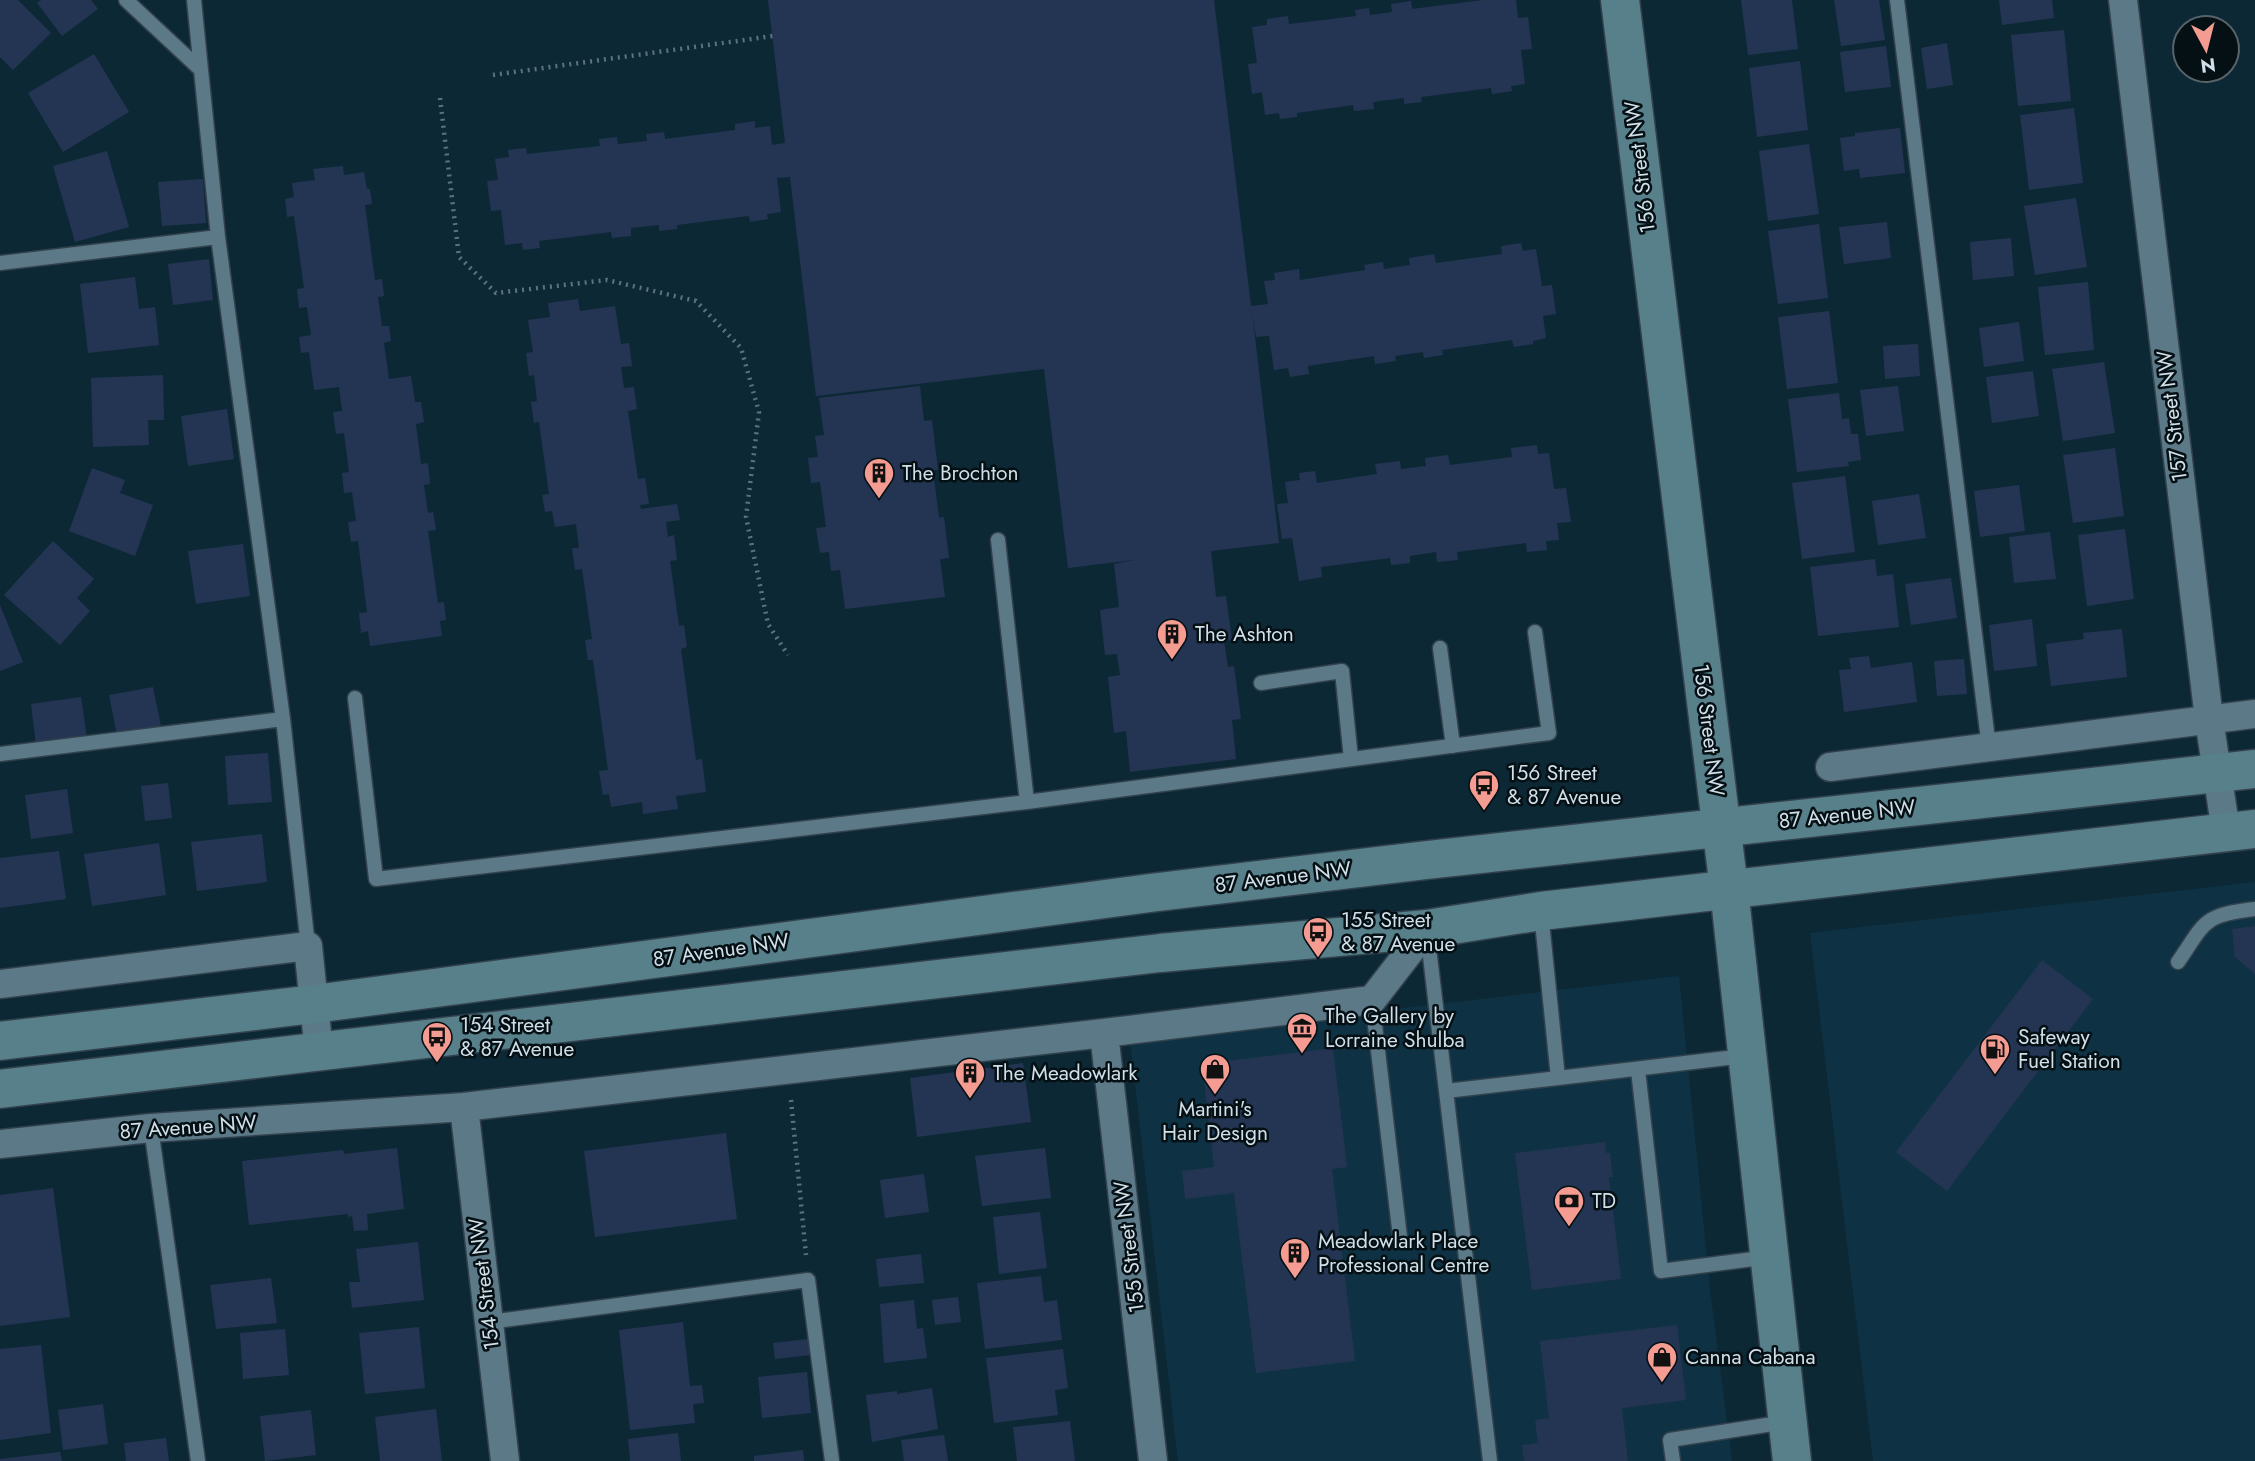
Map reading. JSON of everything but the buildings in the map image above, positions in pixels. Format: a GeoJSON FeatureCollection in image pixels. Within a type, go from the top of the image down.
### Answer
{"type":"FeatureCollection","features":[{"type":"Feature","properties":{"kind":"main road","name":"156 Street NW"},"geometry":{"type":"LineString","coordinates":[[1620,0],[1729,889],[1792,1461]]}},
{"type":"Feature","properties":{"kind":"main road","name":"87 Avenue NW"},"geometry":{"type":"LineString","coordinates":[[0,1041],[314,1004],[1150,892],[2255,769]]}},
{"type":"Feature","properties":{"kind":"main road"},"geometry":{"type":"LineString","coordinates":[[0,1089],[1160,953],[1427,929],[1541,911],[2240,830]]}},
{"type":"Feature","properties":{"kind":"street","name":"157 Street NW"},"geometry":{"type":"LineString","coordinates":[[2123,0],[2216,774],[2240,830]]}},
{"type":"Feature","properties":{"kind":"street"},"geometry":{"type":"LineString","coordinates":[[1830,767],[2255,714]]}},
{"type":"Feature","properties":{"kind":"street"},"geometry":{"type":"LineString","coordinates":[[1373,1000],[1427,929]]}},
{"type":"Feature","properties":{"kind":"street"},"geometry":{"type":"LineString","coordinates":[[0,984],[307,946],[319,1052]]}},
{"type":"Feature","properties":{"kind":"street","name":"87 Avenue NW"},"geometry":{"type":"LineString","coordinates":[[0,1144],[151,1128],[464,1107],[1373,1000]]}},
{"type":"Feature","properties":{"kind":"street","name":"155 Street NW"},"geometry":{"type":"LineString","coordinates":[[1104,1033],[1153,1461]]}},
{"type":"Feature","properties":{"kind":"street","name":"154 Street NW"},"geometry":{"type":"LineString","coordinates":[[464,1107],[505,1461]]}},
{"type":"Feature","properties":{"kind":"lane"},"geometry":{"type":"LineString","coordinates":[[126,0],[201,70]]}},
{"type":"Feature","properties":{"kind":"lane"},"geometry":{"type":"LineString","coordinates":[[194,0],[218,237],[283,719],[307,946]]}},
{"type":"Feature","properties":{"kind":"lane"},"geometry":{"type":"LineString","coordinates":[[1897,0],[1989,748]]}},
{"type":"Feature","properties":{"kind":"lane"},"geometry":{"type":"LineString","coordinates":[[0,263],[218,237]]}},
{"type":"Feature","properties":{"kind":"lane"},"geometry":{"type":"LineString","coordinates":[[998,540],[1027,802]]}},
{"type":"Feature","properties":{"kind":"lane"},"geometry":{"type":"LineString","coordinates":[[355,698],[376,879],[1027,802],[1549,733],[1535,632]]}},
{"type":"Feature","properties":{"kind":"lane"},"geometry":{"type":"LineString","coordinates":[[1440,648],[1453,746]]}},
{"type":"Feature","properties":{"kind":"lane"},"geometry":{"type":"LineString","coordinates":[[1261,683],[1342,671],[1351,759]]}},
{"type":"Feature","properties":{"kind":"lane"},"geometry":{"type":"LineString","coordinates":[[0,754],[283,719]]}},
{"type":"Feature","properties":{"kind":"lane"},"geometry":{"type":"LineString","coordinates":[[2178,962],[2206,922],[2224,912],[2255,909]]}},
{"type":"Feature","properties":{"kind":"lane"},"geometry":{"type":"LineString","coordinates":[[1541,911],[1558,1078]]}},
{"type":"Feature","properties":{"kind":"lane"},"geometry":{"type":"LineString","coordinates":[[1427,929],[1490,1461]]}},
{"type":"Feature","properties":{"kind":"lane"},"geometry":{"type":"LineString","coordinates":[[1373,1000],[1400,1237]]}},
{"type":"Feature","properties":{"kind":"lane"},"geometry":{"type":"LineString","coordinates":[[1446,1091],[1748,1056]]}},
{"type":"Feature","properties":{"kind":"lane"},"geometry":{"type":"LineString","coordinates":[[1638,1070],[1661,1270],[1770,1257]]}},
{"type":"Feature","properties":{"kind":"lane"},"geometry":{"type":"LineString","coordinates":[[151,1128],[198,1461]]}},
{"type":"Feature","properties":{"kind":"lane"},"geometry":{"type":"LineString","coordinates":[[489,1322],[808,1280],[832,1461]]}},
{"type":"Feature","properties":{"kind":"lane"},"geometry":{"type":"LineString","coordinates":[[1673,1461],[1670,1440],[1788,1422]]}},
{"type":"Feature","properties":{"kind":"path"},"geometry":{"type":"LineString","coordinates":[[493,75],[773,36]]}},
{"type":"Feature","properties":{"kind":"path"},"geometry":{"type":"LineString","coordinates":[[440,98],[459,257],[496,293],[607,280],[696,301],[741,348],[759,412],[746,517],[768,624],[788,655]]}},
{"type":"Feature","properties":{"kind":"path"},"geometry":{"type":"LineString","coordinates":[[790,1091],[808,1280]]}},
{"type":"Feature","properties":{"kind":"shaded area"},"geometry":{"type":"Polygon","coordinates":[[[2255,882],[2255,1461],[1873,1461],[1810,933],[2255,882]]]}},
{"type":"Feature","properties":{"kind":"shaded area","name":"Meadowlark Place Professional Centre"},"geometry":{"type":"Polygon","coordinates":[[[1679,976],[1710,1289],[1732,1461],[1178,1461],[1130,1040],[1679,976]]]}},
{"type":"Feature","properties":{"kind":"place","name":"The Brochton"},"geometry":{"type":"Point","coordinates":[879,500]}},
{"type":"Feature","properties":{"kind":"place","name":"The Ashton"},"geometry":{"type":"Point","coordinates":[1172,661]}},
{"type":"Feature","properties":{"kind":"place","name":"156 Street & 87 Avenue"},"geometry":{"type":"Point","coordinates":[1484,812]}},
{"type":"Feature","properties":{"kind":"place","name":"155 Street & 87 Avenue"},"geometry":{"type":"Point","coordinates":[1318,959]}},
{"type":"Feature","properties":{"kind":"place","name":"The Gallery by Lorraine Shulba"},"geometry":{"type":"Point","coordinates":[1302,1055]}},
{"type":"Feature","properties":{"kind":"place","name":"154 Street & 87 Avenue"},"geometry":{"type":"Point","coordinates":[437,1064]}},
{"type":"Feature","properties":{"kind":"place","name":"Safeway Fuel Station"},"geometry":{"type":"Point","coordinates":[1995,1076]}},
{"type":"Feature","properties":{"kind":"place","name":"Martini's Hair Design"},"geometry":{"type":"Point","coordinates":[1215,1096]}},
{"type":"Feature","properties":{"kind":"place","name":"The Meadowlark"},"geometry":{"type":"Point","coordinates":[970,1100]}},
{"type":"Feature","properties":{"kind":"place","name":"TD"},"geometry":{"type":"Point","coordinates":[1569,1228]}},
{"type":"Feature","properties":{"kind":"place","name":"Meadowlark Place Professional Centre"},"geometry":{"type":"Point","coordinates":[1295,1280]}},
{"type":"Feature","properties":{"kind":"place","name":"Canna Cabana"},"geometry":{"type":"Point","coordinates":[1662,1384]}}]}
